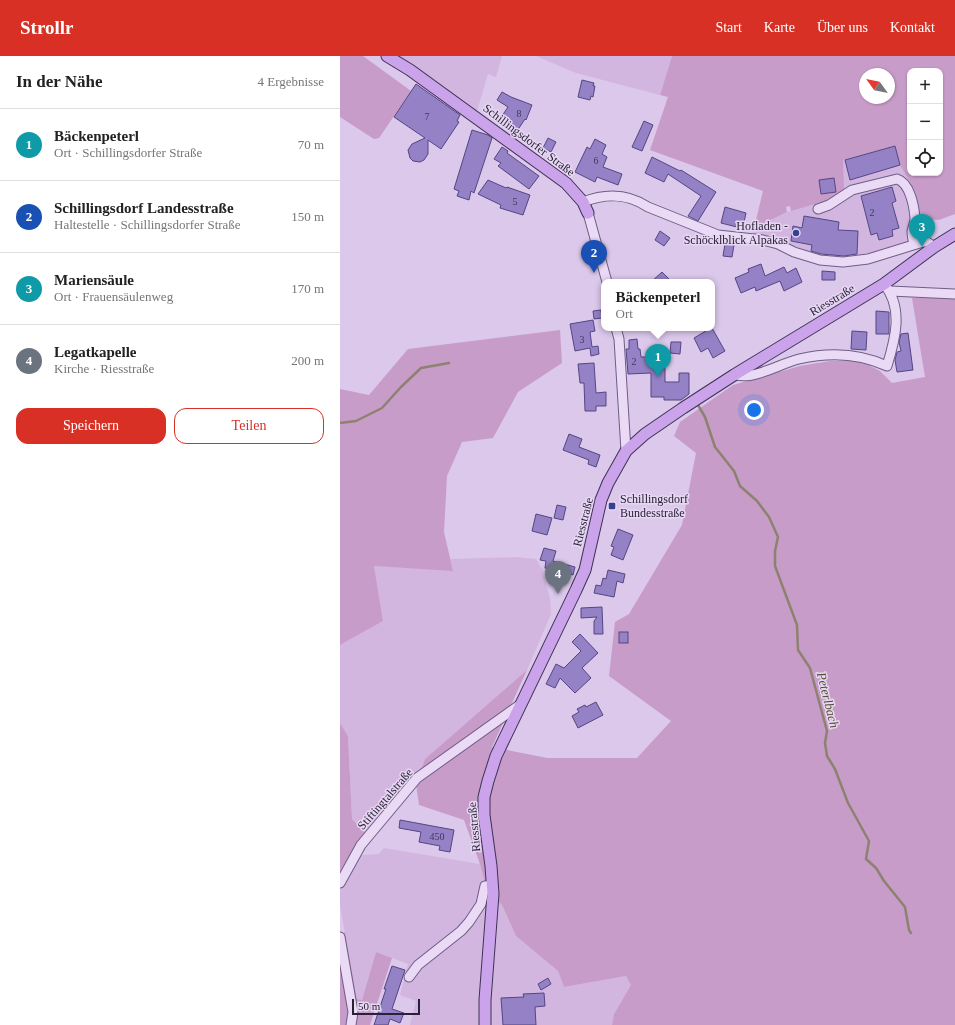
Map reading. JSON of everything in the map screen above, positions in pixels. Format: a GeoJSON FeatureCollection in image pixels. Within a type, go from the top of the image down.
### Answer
{"type":"FeatureCollection","features":[{"type":"Feature","properties":{"kind":"main road","name":"Schillingsdorfer Straße"},"geometry":{"type":"LineString","coordinates":[[388,56],[538,161],[566,183],[583,202],[588,213]]}},
{"type":"Feature","properties":{"kind":"main road","name":"Riesstraße"},"geometry":{"type":"LineString","coordinates":[[484,1025],[493,912],[492,885],[484,822],[484,797],[496,756],[582,576],[601,500],[608,483],[626,451],[645,434],[734,375],[887,288],[934,247],[955,234]]}},
{"type":"Feature","properties":{"kind":"street"},"geometry":{"type":"LineString","coordinates":[[818,209],[829,205],[852,190],[897,179],[902,180],[907,186],[913,208],[915,220],[912,232],[914,244]]}},
{"type":"Feature","properties":{"kind":"street"},"geometry":{"type":"LineString","coordinates":[[583,202],[596,197],[613,195],[626,197],[718,235],[763,240],[820,260],[843,262],[868,259],[914,244],[927,242],[934,247]]}},
{"type":"Feature","properties":{"kind":"street","name":"Schillingsdorfer Straße"},"geometry":{"type":"LineString","coordinates":[[588,213],[606,279]]}},
{"type":"Feature","properties":{"kind":"street"},"geometry":{"type":"LineString","coordinates":[[734,375],[751,376],[799,359],[829,355],[857,356],[876,361],[887,366],[895,341],[896,312],[887,288],[955,294]]}},
{"type":"Feature","properties":{"kind":"street"},"geometry":{"type":"LineString","coordinates":[[617,331],[626,451]]}},
{"type":"Feature","properties":{"kind":"street","name":"Stiftingtalstraße"},"geometry":{"type":"LineString","coordinates":[[340,883],[361,845],[417,778],[522,703]]}},
{"type":"Feature","properties":{"kind":"street"},"geometry":{"type":"LineString","coordinates":[[409,976],[418,966],[469,922],[480,904],[485,886],[492,885]]}},
{"type":"Feature","properties":{"kind":"street"},"geometry":{"type":"LineString","coordinates":[[340,937],[353,1012],[351,1025]]}},
{"type":"Feature","properties":{"kind":"shaded area"},"geometry":{"type":"Polygon","coordinates":[[[340,56],[363,56],[411,91],[379,138],[374,139],[340,117],[340,56]]]}},
{"type":"Feature","properties":{"kind":"shaded area"},"geometry":{"type":"Polygon","coordinates":[[[398,56],[502,56],[496,77],[488,74],[477,111],[419,69],[398,56]]]}},
{"type":"Feature","properties":{"kind":"shaded area"},"geometry":{"type":"Polygon","coordinates":[[[536,56],[672,56],[660,95],[576,73],[536,56]]]}},
{"type":"Feature","properties":{"kind":"shaded area"},"geometry":{"type":"Polygon","coordinates":[[[672,56],[955,56],[955,214],[939,220],[918,218],[914,190],[900,165],[895,146],[843,160],[844,191],[829,200],[791,211],[790,206],[786,207],[787,212],[754,228],[763,191],[650,150],[668,97],[660,95],[672,56]]]}},
{"type":"Feature","properties":{"kind":"shaded area"},"geometry":{"type":"Polygon","coordinates":[[[895,146],[900,165],[914,190],[918,218],[911,240],[857,257],[833,256],[810,252],[790,244],[753,234],[754,228],[787,212],[829,200],[842,160],[895,146]]]}},
{"type":"Feature","properties":{"kind":"shaded area"},"geometry":{"type":"Polygon","coordinates":[[[912,298],[955,298],[955,1025],[612,1025],[614,1014],[631,985],[626,976],[564,987],[558,971],[516,936],[502,905],[487,891],[480,864],[464,820],[419,805],[416,784],[425,759],[527,670],[492,747],[547,758],[637,758],[671,721],[609,676],[615,622],[629,614],[682,525],[696,453],[674,436],[680,422],[733,385],[800,366],[830,361],[861,361],[880,371],[892,383],[925,377],[912,298]]]}},
{"type":"Feature","properties":{"kind":"shaded area"},"geometry":{"type":"Polygon","coordinates":[[[560,330],[562,363],[518,392],[493,438],[462,442],[447,476],[444,532],[453,571],[374,566],[383,621],[340,645],[340,389],[369,395],[408,349],[560,330]]]}},
{"type":"Feature","properties":{"kind":"shaded area"},"geometry":{"type":"Polygon","coordinates":[[[515,557],[536,559],[542,569],[550,599],[551,614],[527,670],[425,759],[416,784],[379,828],[365,833],[352,819],[348,736],[340,723],[340,645],[383,621],[374,566],[453,570],[450,559],[515,557]]]}},
{"type":"Feature","properties":{"kind":"shaded area"},"geometry":{"type":"Polygon","coordinates":[[[340,723],[348,736],[352,819],[365,833],[340,872],[340,723]]]}},
{"type":"Feature","properties":{"kind":"shaded area"},"geometry":{"type":"Polygon","coordinates":[[[384,848],[480,864],[487,891],[502,905],[516,936],[558,971],[564,987],[626,976],[631,985],[614,1014],[612,1025],[410,1025],[416,1001],[400,995],[408,964],[376,952],[362,1000],[357,999],[340,906],[340,872],[349,856],[379,854],[384,848]]]}},
{"type":"Feature","properties":{"kind":"shaded area"},"geometry":{"type":"Polygon","coordinates":[[[345,932],[357,999],[362,1000],[376,952],[392,958],[370,1025],[340,1025],[340,937],[345,932]]]}},
{"type":"Feature","properties":{"kind":"building"},"geometry":{"type":"Polygon","coordinates":[[[582,80],[594,83],[593,86],[595,86],[593,97],[591,96],[590,100],[578,97],[582,80]]]}},
{"type":"Feature","properties":{"kind":"building"},"geometry":{"type":"Polygon","coordinates":[[[416,84],[460,115],[457,121],[459,122],[441,149],[428,140],[428,154],[424,160],[420,162],[413,161],[410,158],[408,150],[412,144],[425,138],[394,117],[416,84]]]}},
{"type":"Feature","properties":{"kind":"building"},"geometry":{"type":"Polygon","coordinates":[[[502,92],[532,105],[526,120],[525,119],[515,134],[498,122],[508,107],[497,100],[502,92]]]}},
{"type":"Feature","properties":{"kind":"building"},"geometry":{"type":"Polygon","coordinates":[[[644,121],[653,125],[642,151],[632,147],[644,121]]]}},
{"type":"Feature","properties":{"kind":"building"},"geometry":{"type":"Polygon","coordinates":[[[472,130],[488,135],[492,138],[474,193],[471,191],[469,200],[457,196],[459,191],[454,189],[472,130]]]}},
{"type":"Feature","properties":{"kind":"building"},"geometry":{"type":"Polygon","coordinates":[[[548,138],[556,142],[551,152],[543,148],[548,138]]]}},
{"type":"Feature","properties":{"kind":"building"},"geometry":{"type":"Polygon","coordinates":[[[595,139],[606,145],[602,154],[607,157],[603,167],[622,174],[618,185],[597,177],[595,182],[575,172],[587,147],[590,149],[595,139]]]}},
{"type":"Feature","properties":{"kind":"building"},"geometry":{"type":"Polygon","coordinates":[[[895,146],[900,165],[850,180],[845,160],[895,146]]]}},
{"type":"Feature","properties":{"kind":"building"},"geometry":{"type":"Polygon","coordinates":[[[502,147],[508,151],[507,153],[539,176],[529,189],[498,166],[501,163],[494,159],[502,147]]]}},
{"type":"Feature","properties":{"kind":"building"},"geometry":{"type":"Polygon","coordinates":[[[652,157],[680,171],[681,170],[716,192],[698,221],[688,216],[701,196],[668,174],[664,182],[645,173],[652,157]]]}},
{"type":"Feature","properties":{"kind":"building"},"geometry":{"type":"Polygon","coordinates":[[[834,178],[836,192],[821,194],[819,180],[834,178]]]}},
{"type":"Feature","properties":{"kind":"building"},"geometry":{"type":"Polygon","coordinates":[[[488,180],[506,188],[507,187],[530,195],[523,215],[500,208],[501,205],[478,194],[488,180]]]}},
{"type":"Feature","properties":{"kind":"building"},"geometry":{"type":"Polygon","coordinates":[[[892,187],[896,201],[892,203],[899,228],[892,230],[893,236],[879,240],[877,233],[871,235],[861,196],[892,187]]]}},
{"type":"Feature","properties":{"kind":"building"},"geometry":{"type":"Polygon","coordinates":[[[725,207],[746,213],[744,222],[739,221],[737,227],[721,223],[725,207]]]}},
{"type":"Feature","properties":{"kind":"building"},"geometry":{"type":"Polygon","coordinates":[[[804,216],[839,222],[838,230],[858,231],[857,254],[844,256],[821,254],[811,251],[812,245],[791,241],[793,226],[802,228],[804,216]]]}},
{"type":"Feature","properties":{"kind":"building"},"geometry":{"type":"Polygon","coordinates":[[[660,231],[670,238],[664,246],[655,240],[660,231]]]}},
{"type":"Feature","properties":{"kind":"building"},"geometry":{"type":"Polygon","coordinates":[[[725,244],[734,245],[732,257],[723,256],[725,244]]]}},
{"type":"Feature","properties":{"kind":"building"},"geometry":{"type":"Polygon","coordinates":[[[761,264],[765,276],[784,267],[787,273],[796,268],[802,282],[784,291],[780,281],[756,291],[755,287],[741,293],[735,278],[749,272],[748,269],[761,264]]]}},
{"type":"Feature","properties":{"kind":"building"},"geometry":{"type":"Polygon","coordinates":[[[822,271],[835,272],[835,280],[822,280],[822,271]]]}},
{"type":"Feature","properties":{"kind":"building"},"geometry":{"type":"Polygon","coordinates":[[[662,272],[669,279],[654,279],[662,272]]]}},
{"type":"Feature","properties":{"kind":"building"},"geometry":{"type":"Polygon","coordinates":[[[601,310],[601,318],[594,319],[593,311],[601,310]]]}},
{"type":"Feature","properties":{"kind":"building"},"geometry":{"type":"Polygon","coordinates":[[[876,311],[889,312],[889,334],[876,334],[876,311]]]}},
{"type":"Feature","properties":{"kind":"building"},"geometry":{"type":"Polygon","coordinates":[[[593,320],[595,331],[590,332],[592,347],[598,346],[599,354],[591,356],[590,348],[575,351],[570,324],[593,320]]]}},
{"type":"Feature","properties":{"kind":"building"},"geometry":{"type":"Polygon","coordinates":[[[706,331],[714,331],[725,351],[713,358],[708,348],[701,352],[694,338],[706,331]]]}},
{"type":"Feature","properties":{"kind":"building"},"geometry":{"type":"Polygon","coordinates":[[[852,331],[867,332],[866,350],[851,349],[852,331]]]}},
{"type":"Feature","properties":{"kind":"building"},"geometry":{"type":"Polygon","coordinates":[[[908,333],[913,370],[897,372],[895,360],[897,352],[901,351],[899,342],[901,334],[908,333]]]}},
{"type":"Feature","properties":{"kind":"building"},"geometry":{"type":"Polygon","coordinates":[[[637,339],[641,357],[665,357],[665,382],[679,382],[679,373],[689,373],[689,394],[681,400],[664,400],[664,397],[651,397],[651,373],[628,374],[626,349],[629,349],[629,340],[637,339]]]}},
{"type":"Feature","properties":{"kind":"building"},"geometry":{"type":"Polygon","coordinates":[[[671,342],[681,342],[680,354],[670,353],[671,342]]]}},
{"type":"Feature","properties":{"kind":"building"},"geometry":{"type":"Polygon","coordinates":[[[594,363],[596,393],[606,392],[606,406],[596,406],[596,411],[585,411],[584,383],[580,383],[578,364],[594,363]]]}},
{"type":"Feature","properties":{"kind":"building"},"geometry":{"type":"Polygon","coordinates":[[[569,434],[582,439],[579,447],[600,455],[596,467],[588,464],[589,460],[563,450],[569,434]]]}},
{"type":"Feature","properties":{"kind":"building"},"geometry":{"type":"Polygon","coordinates":[[[557,505],[566,507],[563,520],[554,518],[557,505]]]}},
{"type":"Feature","properties":{"kind":"building"},"geometry":{"type":"Polygon","coordinates":[[[536,514],[552,518],[547,535],[532,531],[536,514]]]}},
{"type":"Feature","properties":{"kind":"building"},"geometry":{"type":"Polygon","coordinates":[[[618,529],[633,535],[623,560],[611,555],[614,547],[611,546],[618,529]]]}},
{"type":"Feature","properties":{"kind":"building"},"geometry":{"type":"Polygon","coordinates":[[[544,548],[556,551],[553,561],[575,567],[573,575],[545,568],[546,561],[540,560],[544,548]]]}},
{"type":"Feature","properties":{"kind":"building"},"geometry":{"type":"Polygon","coordinates":[[[608,570],[625,574],[623,583],[617,581],[614,597],[594,593],[596,585],[601,586],[603,578],[606,579],[608,570]]]}},
{"type":"Feature","properties":{"kind":"building"},"geometry":{"type":"Polygon","coordinates":[[[602,607],[603,634],[594,634],[594,621],[597,617],[581,618],[581,608],[602,607]]]}},
{"type":"Feature","properties":{"kind":"building"},"geometry":{"type":"Polygon","coordinates":[[[619,632],[628,632],[628,643],[619,643],[619,632]]]}},
{"type":"Feature","properties":{"kind":"building"},"geometry":{"type":"Polygon","coordinates":[[[580,634],[598,653],[582,668],[591,678],[575,693],[560,678],[555,688],[546,684],[556,664],[564,668],[581,651],[572,642],[580,634]]]}},
{"type":"Feature","properties":{"kind":"building"},"geometry":{"type":"Polygon","coordinates":[[[596,702],[603,715],[578,728],[572,716],[579,712],[577,709],[585,705],[586,707],[596,702]]]}},
{"type":"Feature","properties":{"kind":"building"},"geometry":{"type":"Polygon","coordinates":[[[400,820],[454,830],[450,852],[439,850],[440,846],[419,842],[421,832],[399,828],[400,820]]]}},
{"type":"Feature","properties":{"kind":"building"},"geometry":{"type":"Polygon","coordinates":[[[392,966],[405,970],[392,1009],[404,1013],[400,1023],[390,1019],[388,1025],[374,1025],[386,989],[384,989],[392,966]]]}},
{"type":"Feature","properties":{"kind":"building"},"geometry":{"type":"Polygon","coordinates":[[[548,978],[551,984],[541,990],[538,984],[548,978]]]}},
{"type":"Feature","properties":{"kind":"building"},"geometry":{"type":"Polygon","coordinates":[[[544,993],[545,1006],[535,1007],[536,1025],[503,1025],[501,998],[524,997],[523,994],[544,993]]]}},
{"type":"Feature","properties":{"kind":"waterway"},"geometry":{"type":"LineString","coordinates":[[340,423],[356,421],[382,408],[421,368],[449,363]]}},
{"type":"Feature","properties":{"kind":"waterway","name":"Peterlbach"},"geometry":{"type":"LineString","coordinates":[[698,405],[705,417],[715,447],[734,471],[740,486],[757,501],[769,517],[778,537],[775,551],[775,566],[797,625],[798,650],[810,668],[827,731],[825,743],[827,756],[835,769],[848,803],[869,841],[866,859],[876,868],[884,881],[905,907],[909,930],[911,933]]}},
{"type":"Feature","properties":{"kind":"place","name":"Hofladen - Schöcklblick Alpakas"},"geometry":{"type":"Point","coordinates":[796,233]}},
{"type":"Feature","properties":{"kind":"place","name":"Mariensäule"},"geometry":{"type":"Point","coordinates":[922,247]}},
{"type":"Feature","properties":{"kind":"place","name":"Schillingsdorf Landesstraße"},"geometry":{"type":"Point","coordinates":[594,273]}},
{"type":"Feature","properties":{"kind":"place","name":"Bäckenpeterl"},"geometry":{"type":"Point","coordinates":[658,377]}},
{"type":"Feature","properties":{"kind":"place","name":"Schillingsdorf Bundesstraße"},"geometry":{"type":"Point","coordinates":[612,506]}},
{"type":"Feature","properties":{"kind":"place","name":"Legatkapelle"},"geometry":{"type":"Point","coordinates":[558,594]}}]}
